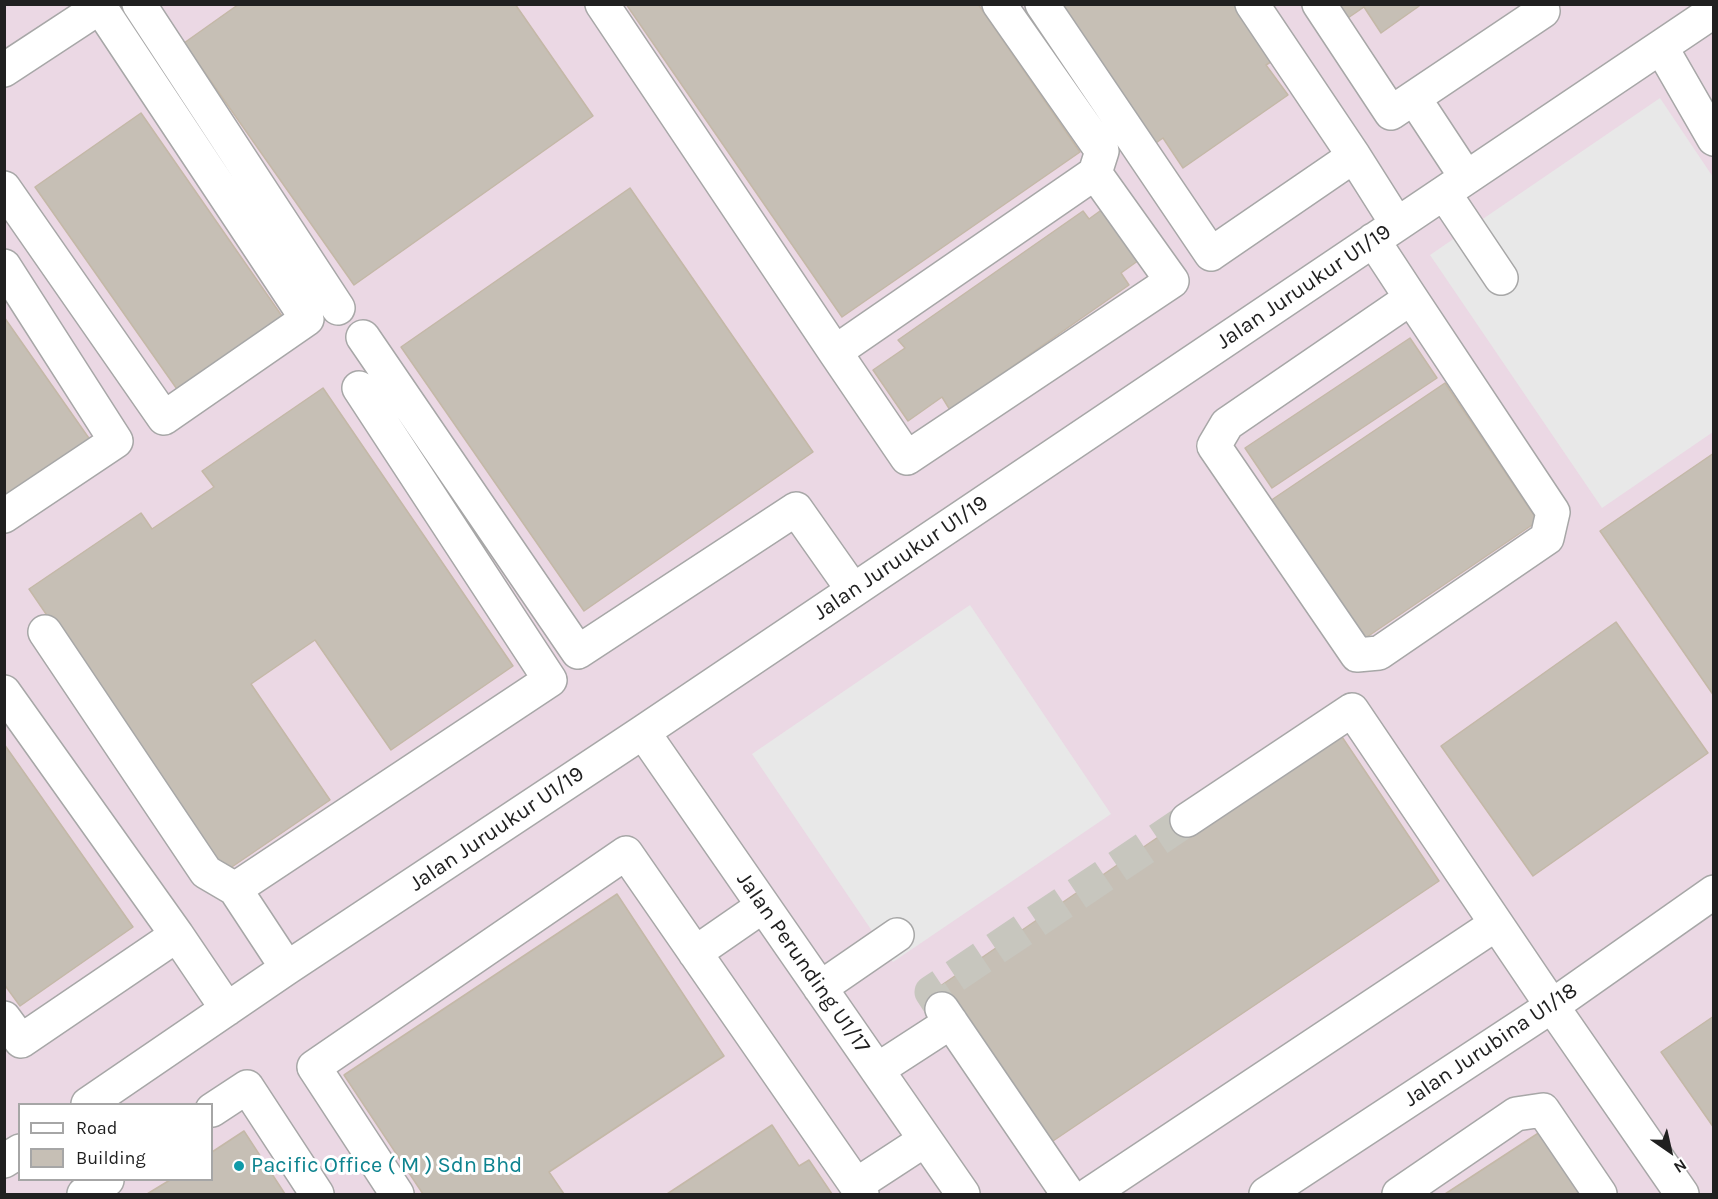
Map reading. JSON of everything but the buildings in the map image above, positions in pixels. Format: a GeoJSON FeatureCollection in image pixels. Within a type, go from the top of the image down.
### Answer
{"type":"FeatureCollection","features":[{"type":"Feature","properties":{"kind":"street"},"geometry":{"type":"LineString","coordinates":[[139,4],[338,308]]}},
{"type":"Feature","properties":{"kind":"street"},"geometry":{"type":"LineString","coordinates":[[602,4],[907,458],[1172,281],[1095,173]]}},
{"type":"Feature","properties":{"kind":"street"},"geometry":{"type":"LineString","coordinates":[[835,352],[1095,173],[1102,151],[999,4]]}},
{"type":"Feature","properties":{"kind":"street"},"geometry":{"type":"LineString","coordinates":[[1042,4],[1211,254],[1354,156]]}},
{"type":"Feature","properties":{"kind":"street"},"geometry":{"type":"LineString","coordinates":[[1252,4],[1354,156],[1411,298],[1553,512],[1547,538],[1379,652],[1357,655],[1214,446],[1227,424],[1411,298]]}},
{"type":"Feature","properties":{"kind":"street"},"geometry":{"type":"LineString","coordinates":[[1319,4],[1391,113],[1543,11],[1539,4]]}},
{"type":"Feature","properties":{"kind":"street"},"geometry":{"type":"LineString","coordinates":[[4,70],[100,7],[307,319],[164,418],[4,188]]}},
{"type":"Feature","properties":{"kind":"street","name":"Jalan Juruukur U1/19"},"geometry":{"type":"LineString","coordinates":[[89,1103],[1713,11]]}},
{"type":"Feature","properties":{"kind":"street"},"geometry":{"type":"LineString","coordinates":[[1661,47],[1710,125]]}},
{"type":"Feature","properties":{"kind":"street"},"geometry":{"type":"LineString","coordinates":[[1414,98],[1502,278]]}},
{"type":"Feature","properties":{"kind":"street"},"geometry":{"type":"LineString","coordinates":[[4,266],[116,441],[4,516]]}},
{"type":"Feature","properties":{"kind":"street"},"geometry":{"type":"LineString","coordinates":[[363,337],[578,652],[796,509],[853,591]]}},
{"type":"Feature","properties":{"kind":"street"},"geometry":{"type":"LineString","coordinates":[[235,889],[550,680],[359,388]]}},
{"type":"Feature","properties":{"kind":"street"},"geometry":{"type":"LineString","coordinates":[[45,632],[206,872],[235,889],[287,968]]}},
{"type":"Feature","properties":{"kind":"street"},"geometry":{"type":"LineString","coordinates":[[4,692],[177,935],[227,1010]]}},
{"type":"Feature","properties":{"kind":"street"},"geometry":{"type":"LineString","coordinates":[[1187,820],[1352,710],[1551,1006],[1682,1194]]}},
{"type":"Feature","properties":{"kind":"street","name":"Jalan Perunding U1/17"},"geometry":{"type":"LineString","coordinates":[[643,732],[963,1194]]}},
{"type":"Feature","properties":{"kind":"street"},"geometry":{"type":"LineString","coordinates":[[397,1194],[314,1067],[626,853],[859,1190],[925,1140]]}},
{"type":"Feature","properties":{"kind":"street","name":"Jalan Jurubina U1/18"},"geometry":{"type":"LineString","coordinates":[[1266,1194],[1551,1006],[1713,892]]}},
{"type":"Feature","properties":{"kind":"street"},"geometry":{"type":"LineString","coordinates":[[695,953],[763,906]]}},
{"type":"Feature","properties":{"kind":"street"},"geometry":{"type":"LineString","coordinates":[[1090,1194],[1496,924]]}},
{"type":"Feature","properties":{"kind":"street"},"geometry":{"type":"LineString","coordinates":[[4,1018],[21,1041],[177,935]]}},
{"type":"Feature","properties":{"kind":"street"},"geometry":{"type":"LineString","coordinates":[[820,988],[897,935]]}},
{"type":"Feature","properties":{"kind":"street"},"geometry":{"type":"LineString","coordinates":[[877,1070],[946,1015],[1068,1194]]}},
{"type":"Feature","properties":{"kind":"street"},"geometry":{"type":"LineString","coordinates":[[213,1109],[247,1087],[317,1194]]}},
{"type":"Feature","properties":{"kind":"street"},"geometry":{"type":"LineString","coordinates":[[1399,1194],[1516,1114],[1543,1110],[1600,1194]]}},
{"type":"Feature","properties":{"kind":"street"},"geometry":{"type":"LineString","coordinates":[[4,1161],[18,1152]]}},
{"type":"Feature","properties":{"kind":"street"},"geometry":{"type":"LineString","coordinates":[[84,1194],[104,1181]]}},
{"type":"Feature","properties":{"kind":"shaded area"},"geometry":{"type":"Polygon","coordinates":[[[5,5],[1713,5],[1713,1194],[5,1194],[5,5]]]}},
{"type":"Feature","properties":{"kind":"shaded area"},"geometry":{"type":"Polygon","coordinates":[[[1660,98],[1713,177],[1713,432],[1602,508],[1430,255],[1660,98]]]}},
{"type":"Feature","properties":{"kind":"shaded area"},"geometry":{"type":"Polygon","coordinates":[[[970,605],[1111,814],[893,962],[752,754],[970,605]]]}},
{"type":"Feature","properties":{"kind":"tunnel"},"geometry":{"type":"LineString","coordinates":[[942,1009],[931,992],[1187,820]]}},
{"type":"Feature","properties":{"kind":"place","name":"Pacific Office ( M ) Sdn Bhd"},"geometry":{"type":"Point","coordinates":[239,1166]}}]}
